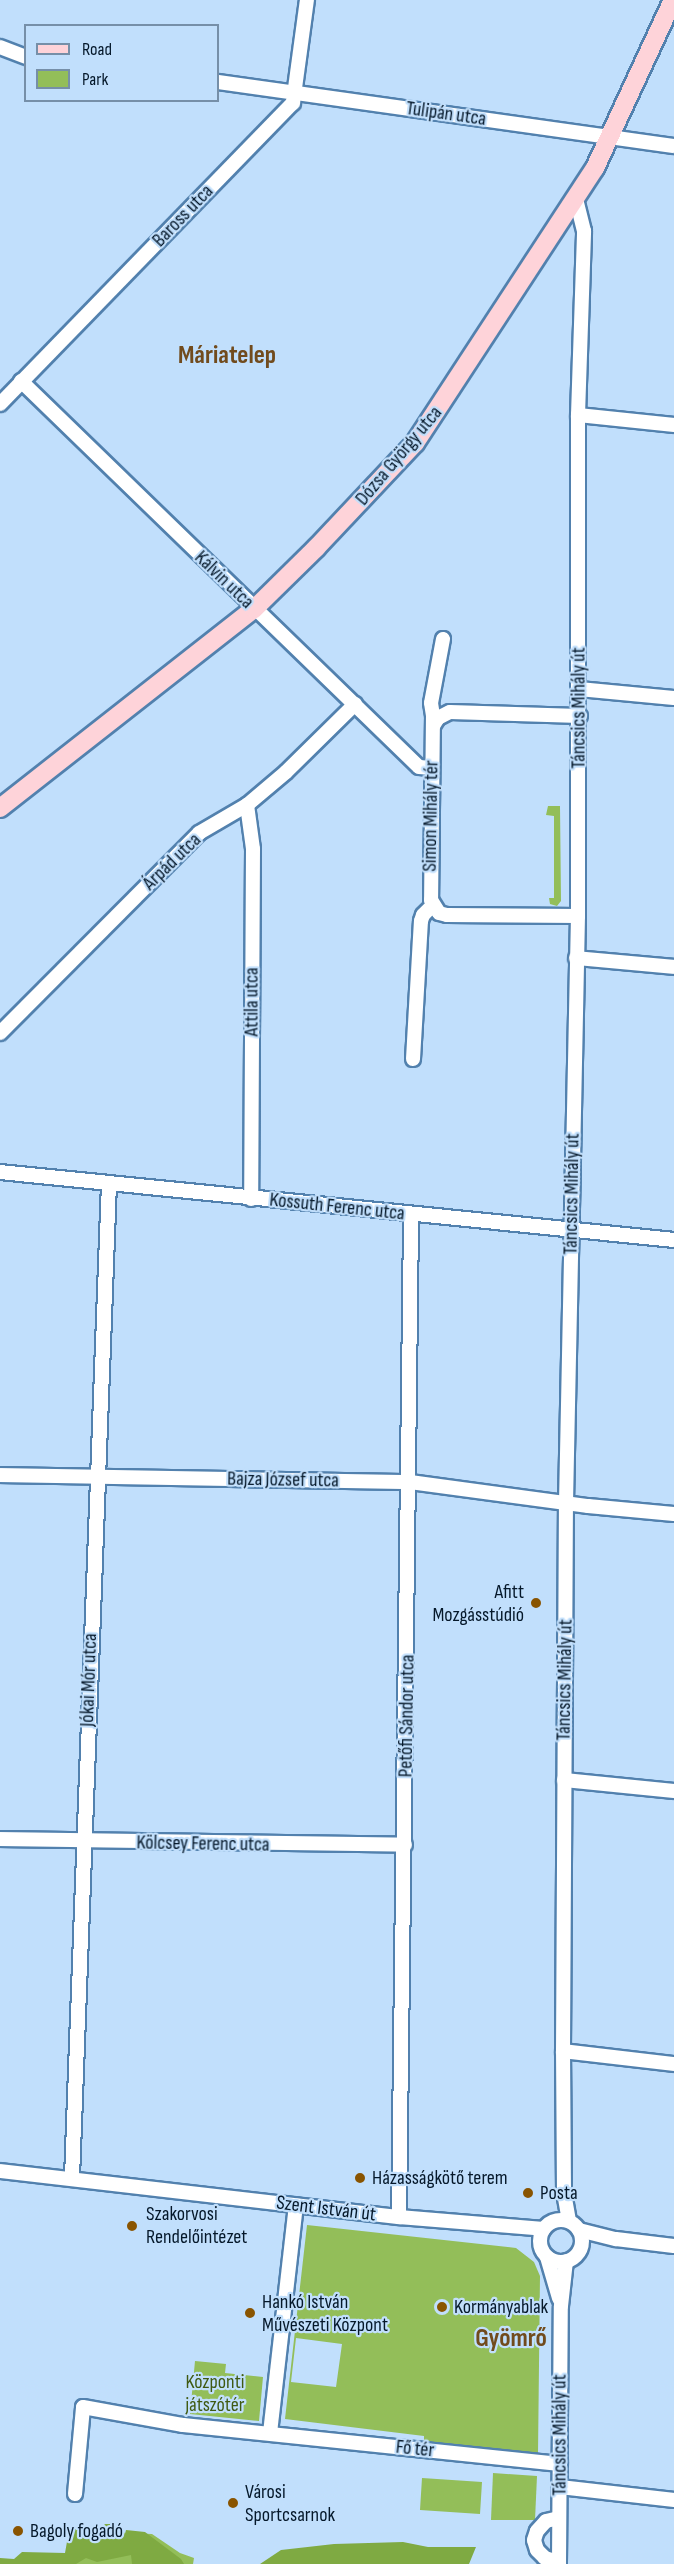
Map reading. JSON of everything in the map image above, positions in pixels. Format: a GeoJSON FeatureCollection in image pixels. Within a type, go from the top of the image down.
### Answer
{"type":"FeatureCollection","features":[{"type":"Feature","properties":{"kind":"main road","name":"Dózsa György utca"},"geometry":{"type":"LineString","coordinates":[[0,808],[254,609],[332,533],[415,443],[576,198],[611,137],[674,0]]}},
{"type":"Feature","properties":{"kind":"street","name":"Baross utca"},"geometry":{"type":"LineString","coordinates":[[0,404],[293,103],[307,0]]}},
{"type":"Feature","properties":{"kind":"street"},"geometry":{"type":"LineString","coordinates":[[0,47],[24,56]]}},
{"type":"Feature","properties":{"kind":"street","name":"Tulipán utca"},"geometry":{"type":"LineString","coordinates":[[219,82],[674,146]]}},
{"type":"Feature","properties":{"kind":"street","name":"Táncsics Mihály út"},"geometry":{"type":"LineString","coordinates":[[576,198],[584,231],[578,415],[580,716],[566,1503],[564,2192],[562,2225],[582,2239],[581,2248]]}},
{"type":"Feature","properties":{"kind":"street","name":"Kálvin utca"},"geometry":{"type":"LineString","coordinates":[[21,381],[419,767],[432,768]]}},
{"type":"Feature","properties":{"kind":"street"},"geometry":{"type":"LineString","coordinates":[[578,415],[674,425]]}},
{"type":"Feature","properties":{"kind":"street","name":"Simon Mihály tér"},"geometry":{"type":"LineString","coordinates":[[433,904],[429,895],[433,726],[431,703],[443,639]]}},
{"type":"Feature","properties":{"kind":"street"},"geometry":{"type":"LineString","coordinates":[[579,689],[674,698]]}},
{"type":"Feature","properties":{"kind":"street","name":"Árpád utca"},"geometry":{"type":"LineString","coordinates":[[0,1033],[199,833],[247,805],[286,772],[355,704]]}},
{"type":"Feature","properties":{"kind":"street"},"geometry":{"type":"LineString","coordinates":[[433,726],[438,718],[450,712],[580,716]]}},
{"type":"Feature","properties":{"kind":"street","name":"Attila utca"},"geometry":{"type":"LineString","coordinates":[[247,805],[253,849],[251,1199]]}},
{"type":"Feature","properties":{"kind":"street"},"geometry":{"type":"LineString","coordinates":[[412,1059],[421,921],[423,915],[433,904],[440,913],[447,915],[578,916]]}},
{"type":"Feature","properties":{"kind":"street"},"geometry":{"type":"LineString","coordinates":[[576,958],[674,967]]}},
{"type":"Feature","properties":{"kind":"street","name":"Kossuth Ferenc utca"},"geometry":{"type":"LineString","coordinates":[[0,1172],[674,1240]]}},
{"type":"Feature","properties":{"kind":"street","name":"Jókai Mór utca"},"geometry":{"type":"LineString","coordinates":[[72,2178],[109,1182]]}},
{"type":"Feature","properties":{"kind":"street","name":"Petőfi Sándor utca"},"geometry":{"type":"LineString","coordinates":[[399,2217],[410,1482],[411,1215]]}},
{"type":"Feature","properties":{"kind":"street","name":"Bajza József utca"},"geometry":{"type":"LineString","coordinates":[[0,1474],[410,1482],[566,1503],[674,1514]]}},
{"type":"Feature","properties":{"kind":"street"},"geometry":{"type":"LineString","coordinates":[[564,1780],[674,1791]]}},
{"type":"Feature","properties":{"kind":"street","name":"Kölcsey Ferenc utca"},"geometry":{"type":"LineString","coordinates":[[0,1839],[83,1843],[405,1845]]}},
{"type":"Feature","properties":{"kind":"street"},"geometry":{"type":"LineString","coordinates":[[563,2051],[674,2064]]}},
{"type":"Feature","properties":{"kind":"street","name":"Szent István út"},"geometry":{"type":"LineString","coordinates":[[0,2171],[510,2228],[562,2225],[616,2239],[674,2246]]}},
{"type":"Feature","properties":{"kind":"street"},"geometry":{"type":"LineString","coordinates":[[270,2433],[296,2205]]}},
{"type":"Feature","properties":{"kind":"street"},"geometry":{"type":"LineString","coordinates":[[544,2251],[562,2225]]}},
{"type":"Feature","properties":{"kind":"street","name":"Szent István út"},"geometry":{"type":"LineString","coordinates":[[510,2228],[556,2261],[566,2261]]}},
{"type":"Feature","properties":{"kind":"street","name":"Szent István út"},"geometry":{"type":"LineString","coordinates":[[581,2248],[616,2239]]}},
{"type":"Feature","properties":{"kind":"street"},"geometry":{"type":"LineString","coordinates":[[566,2261],[575,2257],[581,2248]]}},
{"type":"Feature","properties":{"kind":"street","name":"Táncsics Mihály út"},"geometry":{"type":"LineString","coordinates":[[544,2251],[561,2306]]}},
{"type":"Feature","properties":{"kind":"street","name":"Táncsics Mihály út"},"geometry":{"type":"LineString","coordinates":[[559,2563],[561,2306],[566,2261]]}},
{"type":"Feature","properties":{"kind":"street","name":"Fő tér"},"geometry":{"type":"LineString","coordinates":[[75,2494],[83,2407],[183,2425],[560,2464]]}},
{"type":"Feature","properties":{"kind":"street"},"geometry":{"type":"LineString","coordinates":[[560,2487],[674,2500]]}},
{"type":"Feature","properties":{"kind":"street"},"geometry":{"type":"LineString","coordinates":[[559,2518],[546,2521],[537,2531],[534,2540],[537,2550],[545,2558],[559,2563]]}},
{"type":"Feature","properties":{"kind":"green space"},"geometry":{"type":"Polygon","coordinates":[[[548,806],[560,806],[561,901],[557,906],[550,904],[549,898],[554,898],[554,816],[546,815],[548,806]]]}},
{"type":"Feature","properties":{"kind":"green space"},"geometry":{"type":"Polygon","coordinates":[[[307,2225],[516,2248],[534,2262],[540,2276],[538,2454],[424,2444],[424,2436],[285,2419],[307,2225]],[[296,2338],[291,2382],[336,2387],[342,2344],[296,2338]]]}},
{"type":"Feature","properties":{"kind":"green space","name":"Központi játszótér"},"geometry":{"type":"Polygon","coordinates":[[[195,2361],[226,2364],[225,2373],[263,2377],[259,2421],[190,2414],[195,2361]]]}},
{"type":"Feature","properties":{"kind":"green space"},"geometry":{"type":"Polygon","coordinates":[[[493,2473],[537,2476],[535,2520],[491,2520],[493,2473]]]}},
{"type":"Feature","properties":{"kind":"green space"},"geometry":{"type":"Polygon","coordinates":[[[422,2478],[482,2482],[480,2514],[420,2510],[422,2478]]]}},
{"type":"Feature","properties":{"kind":"green space"},"geometry":{"type":"Polygon","coordinates":[[[105,2524],[111,2524],[117,2535],[125,2534],[126,2530],[145,2532],[181,2559],[184,2564],[132,2564],[131,2555],[97,2562],[86,2558],[76,2564],[0,2564],[0,2558],[14,2559],[22,2552],[65,2553],[68,2536],[73,2536],[75,2529],[100,2530],[105,2524]]]}},
{"type":"Feature","properties":{"kind":"green space"},"geometry":{"type":"Polygon","coordinates":[[[108,2532],[152,2534],[180,2553],[194,2558],[193,2564],[27,2564],[71,2557],[108,2532]]]}},
{"type":"Feature","properties":{"kind":"green space"},"geometry":{"type":"Polygon","coordinates":[[[403,2542],[428,2547],[476,2547],[469,2564],[260,2564],[281,2550],[334,2544],[403,2542]]]}},
{"type":"Feature","properties":{"kind":"place","name":"Afitt Mozgásstúdió"},"geometry":{"type":"Point","coordinates":[536,1603]}},
{"type":"Feature","properties":{"kind":"place","name":"Házasságkötő terem"},"geometry":{"type":"Point","coordinates":[360,2178]}},
{"type":"Feature","properties":{"kind":"place","name":"Posta"},"geometry":{"type":"Point","coordinates":[528,2193]}},
{"type":"Feature","properties":{"kind":"place","name":"Szakorvosi Rendelőintézet"},"geometry":{"type":"Point","coordinates":[132,2226]}},
{"type":"Feature","properties":{"kind":"place","name":"Kormányablak"},"geometry":{"type":"Point","coordinates":[442,2307]}},
{"type":"Feature","properties":{"kind":"place","name":"Hankó István Művészeti Központ"},"geometry":{"type":"Point","coordinates":[250,2313]}},
{"type":"Feature","properties":{"kind":"place","name":"Városi Sportcsarnok"},"geometry":{"type":"Point","coordinates":[233,2503]}},
{"type":"Feature","properties":{"kind":"place","name":"Bagoly fogadó"},"geometry":{"type":"Point","coordinates":[18,2531]}},
{"type":"Feature","properties":{"kind":"district","name":"Máriatelep"},"geometry":{"type":"Point","coordinates":[227,356]}},
{"type":"Feature","properties":{"kind":"district","name":"Gyömrő"},"geometry":{"type":"Point","coordinates":[511,2339]}}]}
